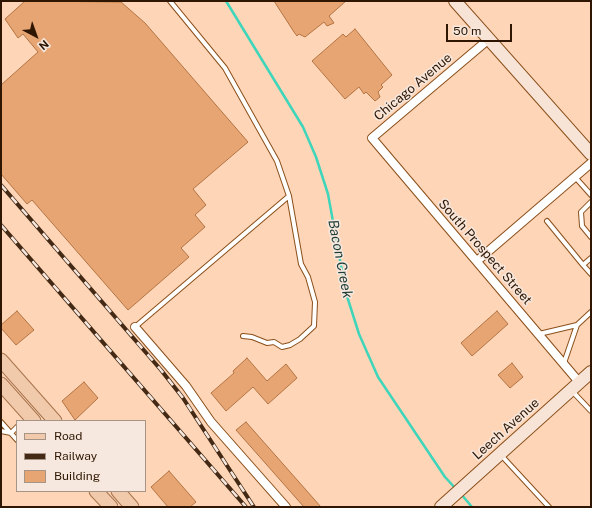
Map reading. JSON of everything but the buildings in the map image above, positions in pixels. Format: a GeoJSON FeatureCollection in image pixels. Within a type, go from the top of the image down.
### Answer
{"type":"FeatureCollection","features":[{"type":"Feature","properties":{"kind":"main road"},"geometry":{"type":"LineString","coordinates":[[1,360],[54,420]]}},
{"type":"Feature","properties":{"kind":"main road"},"geometry":{"type":"LineString","coordinates":[[1,384],[29,419]]}},
{"type":"Feature","properties":{"kind":"main road"},"geometry":{"type":"LineString","coordinates":[[97,492],[111,507]]}},
{"type":"Feature","properties":{"kind":"main road"},"geometry":{"type":"LineString","coordinates":[[119,492],[132,507]]}},
{"type":"Feature","properties":{"kind":"street"},"geometry":{"type":"LineString","coordinates":[[455,1],[591,154]]}},
{"type":"Feature","properties":{"kind":"street","name":"Chicago Avenue"},"geometry":{"type":"LineString","coordinates":[[372,138],[488,39]]}},
{"type":"Feature","properties":{"kind":"street","name":"South Prospect Street"},"geometry":{"type":"LineString","coordinates":[[372,138],[564,363],[575,386]]}},
{"type":"Feature","properties":{"kind":"street"},"geometry":{"type":"LineString","coordinates":[[477,261],[591,163]]}},
{"type":"Feature","properties":{"kind":"street"},"geometry":{"type":"LineString","coordinates":[[135,327],[186,386],[211,422],[286,507]]}},
{"type":"Feature","properties":{"kind":"street","name":"Leech Avenue"},"geometry":{"type":"LineString","coordinates":[[441,507],[591,372]]}},
{"type":"Feature","properties":{"kind":"lane"},"geometry":{"type":"LineString","coordinates":[[170,1],[225,68],[277,161],[289,196],[301,264],[308,277],[315,302],[314,326],[300,339],[290,345],[282,347],[274,342],[267,343],[252,337],[243,336]]}},
{"type":"Feature","properties":{"kind":"lane"},"geometry":{"type":"LineString","coordinates":[[575,177],[591,194]]}},
{"type":"Feature","properties":{"kind":"lane"},"geometry":{"type":"LineString","coordinates":[[135,327],[289,196]]}},
{"type":"Feature","properties":{"kind":"lane"},"geometry":{"type":"LineString","coordinates":[[591,202],[581,212],[582,226],[591,237]]}},
{"type":"Feature","properties":{"kind":"lane"},"geometry":{"type":"LineString","coordinates":[[547,221],[591,274]]}},
{"type":"Feature","properties":{"kind":"lane"},"geometry":{"type":"LineString","coordinates":[[583,265],[591,258]]}},
{"type":"Feature","properties":{"kind":"lane"},"geometry":{"type":"LineString","coordinates":[[539,334],[577,324],[591,312]]}},
{"type":"Feature","properties":{"kind":"lane"},"geometry":{"type":"LineString","coordinates":[[564,363],[577,324]]}},
{"type":"Feature","properties":{"kind":"lane"},"geometry":{"type":"LineString","coordinates":[[575,386],[591,411]]}},
{"type":"Feature","properties":{"kind":"lane"},"geometry":{"type":"LineString","coordinates":[[1,422],[16,439]]}},
{"type":"Feature","properties":{"kind":"lane"},"geometry":{"type":"LineString","coordinates":[[11,433],[16,428]]}},
{"type":"Feature","properties":{"kind":"lane"},"geometry":{"type":"LineString","coordinates":[[1,431],[11,433]]}},
{"type":"Feature","properties":{"kind":"lane"},"geometry":{"type":"LineString","coordinates":[[500,453],[549,507]]}},
{"type":"Feature","properties":{"kind":"waterway","name":"Bacon Creek"},"geometry":{"type":"LineString","coordinates":[[226,1],[303,127],[316,157],[328,194],[346,293],[359,334],[378,377],[445,477],[456,489]]}},
{"type":"Feature","properties":{"kind":"waterway","name":"Bacon Creek"},"geometry":{"type":"LineString","coordinates":[[461,494],[472,507]]}},
{"type":"Feature","properties":{"kind":"railway"},"geometry":{"type":"LineString","coordinates":[[1,185],[161,370],[183,398],[254,507]]}},
{"type":"Feature","properties":{"kind":"railway"},"geometry":{"type":"LineString","coordinates":[[1,225],[246,507]]}}]}
